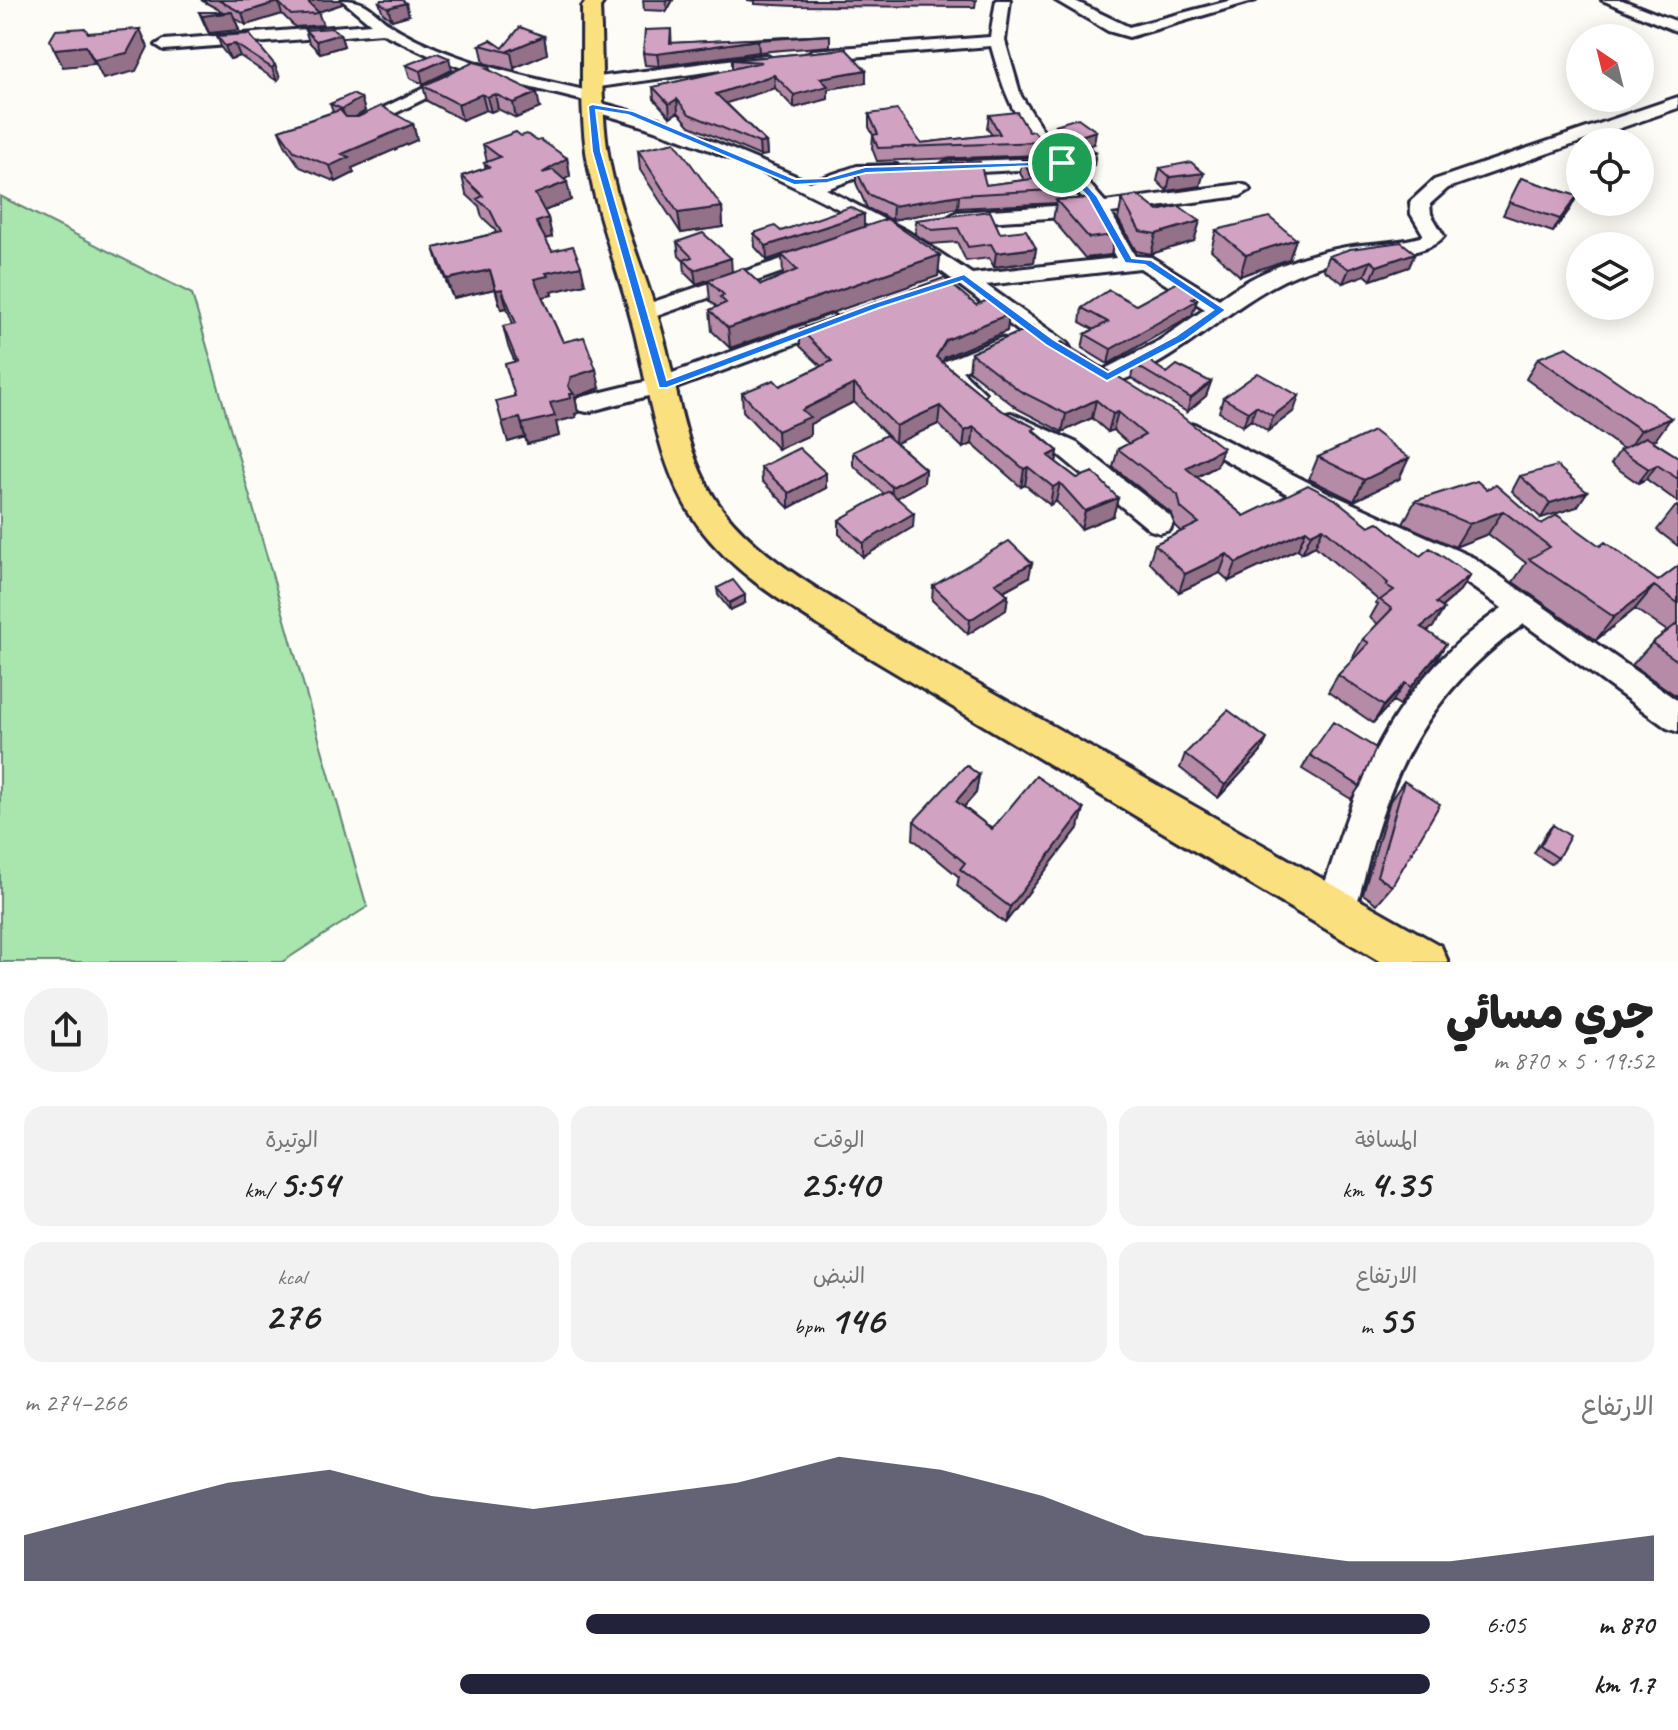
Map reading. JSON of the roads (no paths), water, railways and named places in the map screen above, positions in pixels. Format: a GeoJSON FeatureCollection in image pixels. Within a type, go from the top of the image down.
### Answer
{"type":"FeatureCollection","features":[{"type":"Feature","properties":{"kind":"main road"},"geometry":{"type":"LineString","coordinates":[[596,0],[591,7],[591,95],[597,151],[663,385],[679,456],[694,491],[712,519],[731,540],[797,592],[865,637],[1425,962]]}},
{"type":"Feature","properties":{"kind":"street"},"geometry":{"type":"LineString","coordinates":[[349,0],[374,9],[385,28]]}},
{"type":"Feature","properties":{"kind":"street"},"geometry":{"type":"LineString","coordinates":[[1003,0],[997,41],[1020,109],[1100,209],[1128,261]]}},
{"type":"Feature","properties":{"kind":"street"},"geometry":{"type":"LineString","coordinates":[[1062,0],[1113,28],[1129,32],[1249,0]]}},
{"type":"Feature","properties":{"kind":"street"},"geometry":{"type":"LineString","coordinates":[[1609,0],[1678,27]]}},
{"type":"Feature","properties":{"kind":"street"},"geometry":{"type":"LineString","coordinates":[[164,45],[385,28],[478,67],[550,91],[591,95],[791,57],[997,41]]}},
{"type":"Feature","properties":{"kind":"street"},"geometry":{"type":"LineString","coordinates":[[357,125],[478,67]]}},
{"type":"Feature","properties":{"kind":"street"},"geometry":{"type":"LineString","coordinates":[[591,95],[813,187],[889,229],[967,279],[1034,331],[1129,391]]}},
{"type":"Feature","properties":{"kind":"street"},"geometry":{"type":"LineString","coordinates":[[1107,377],[1180,339],[1250,288],[1276,274],[1365,248],[1426,243],[1434,236],[1421,214],[1420,202],[1441,184],[1678,102]]}},
{"type":"Feature","properties":{"kind":"street"},"geometry":{"type":"LineString","coordinates":[[813,187],[865,170],[1062,163]]}},
{"type":"Feature","properties":{"kind":"street"},"geometry":{"type":"LineString","coordinates":[[859,239],[926,221],[1100,209],[1240,190]]}},
{"type":"Feature","properties":{"kind":"street"},"geometry":{"type":"LineString","coordinates":[[643,313],[829,249]]}},
{"type":"Feature","properties":{"kind":"street"},"geometry":{"type":"LineString","coordinates":[[934,287],[967,279],[1128,261],[1148,262],[1221,310]]}},
{"type":"Feature","properties":{"kind":"street"},"geometry":{"type":"LineString","coordinates":[[587,404],[663,385],[850,315]]}},
{"type":"Feature","properties":{"kind":"street"},"geometry":{"type":"LineString","coordinates":[[1034,331],[954,365],[949,373],[1007,418],[1068,449],[1160,523]]}},
{"type":"Feature","properties":{"kind":"street"},"geometry":{"type":"LineString","coordinates":[[1173,419],[1233,455],[1320,500],[1464,566],[1678,718]]}},
{"type":"Feature","properties":{"kind":"street"},"geometry":{"type":"LineString","coordinates":[[1336,913],[1354,842],[1393,751],[1416,709],[1492,629],[1523,609]]}}]}
